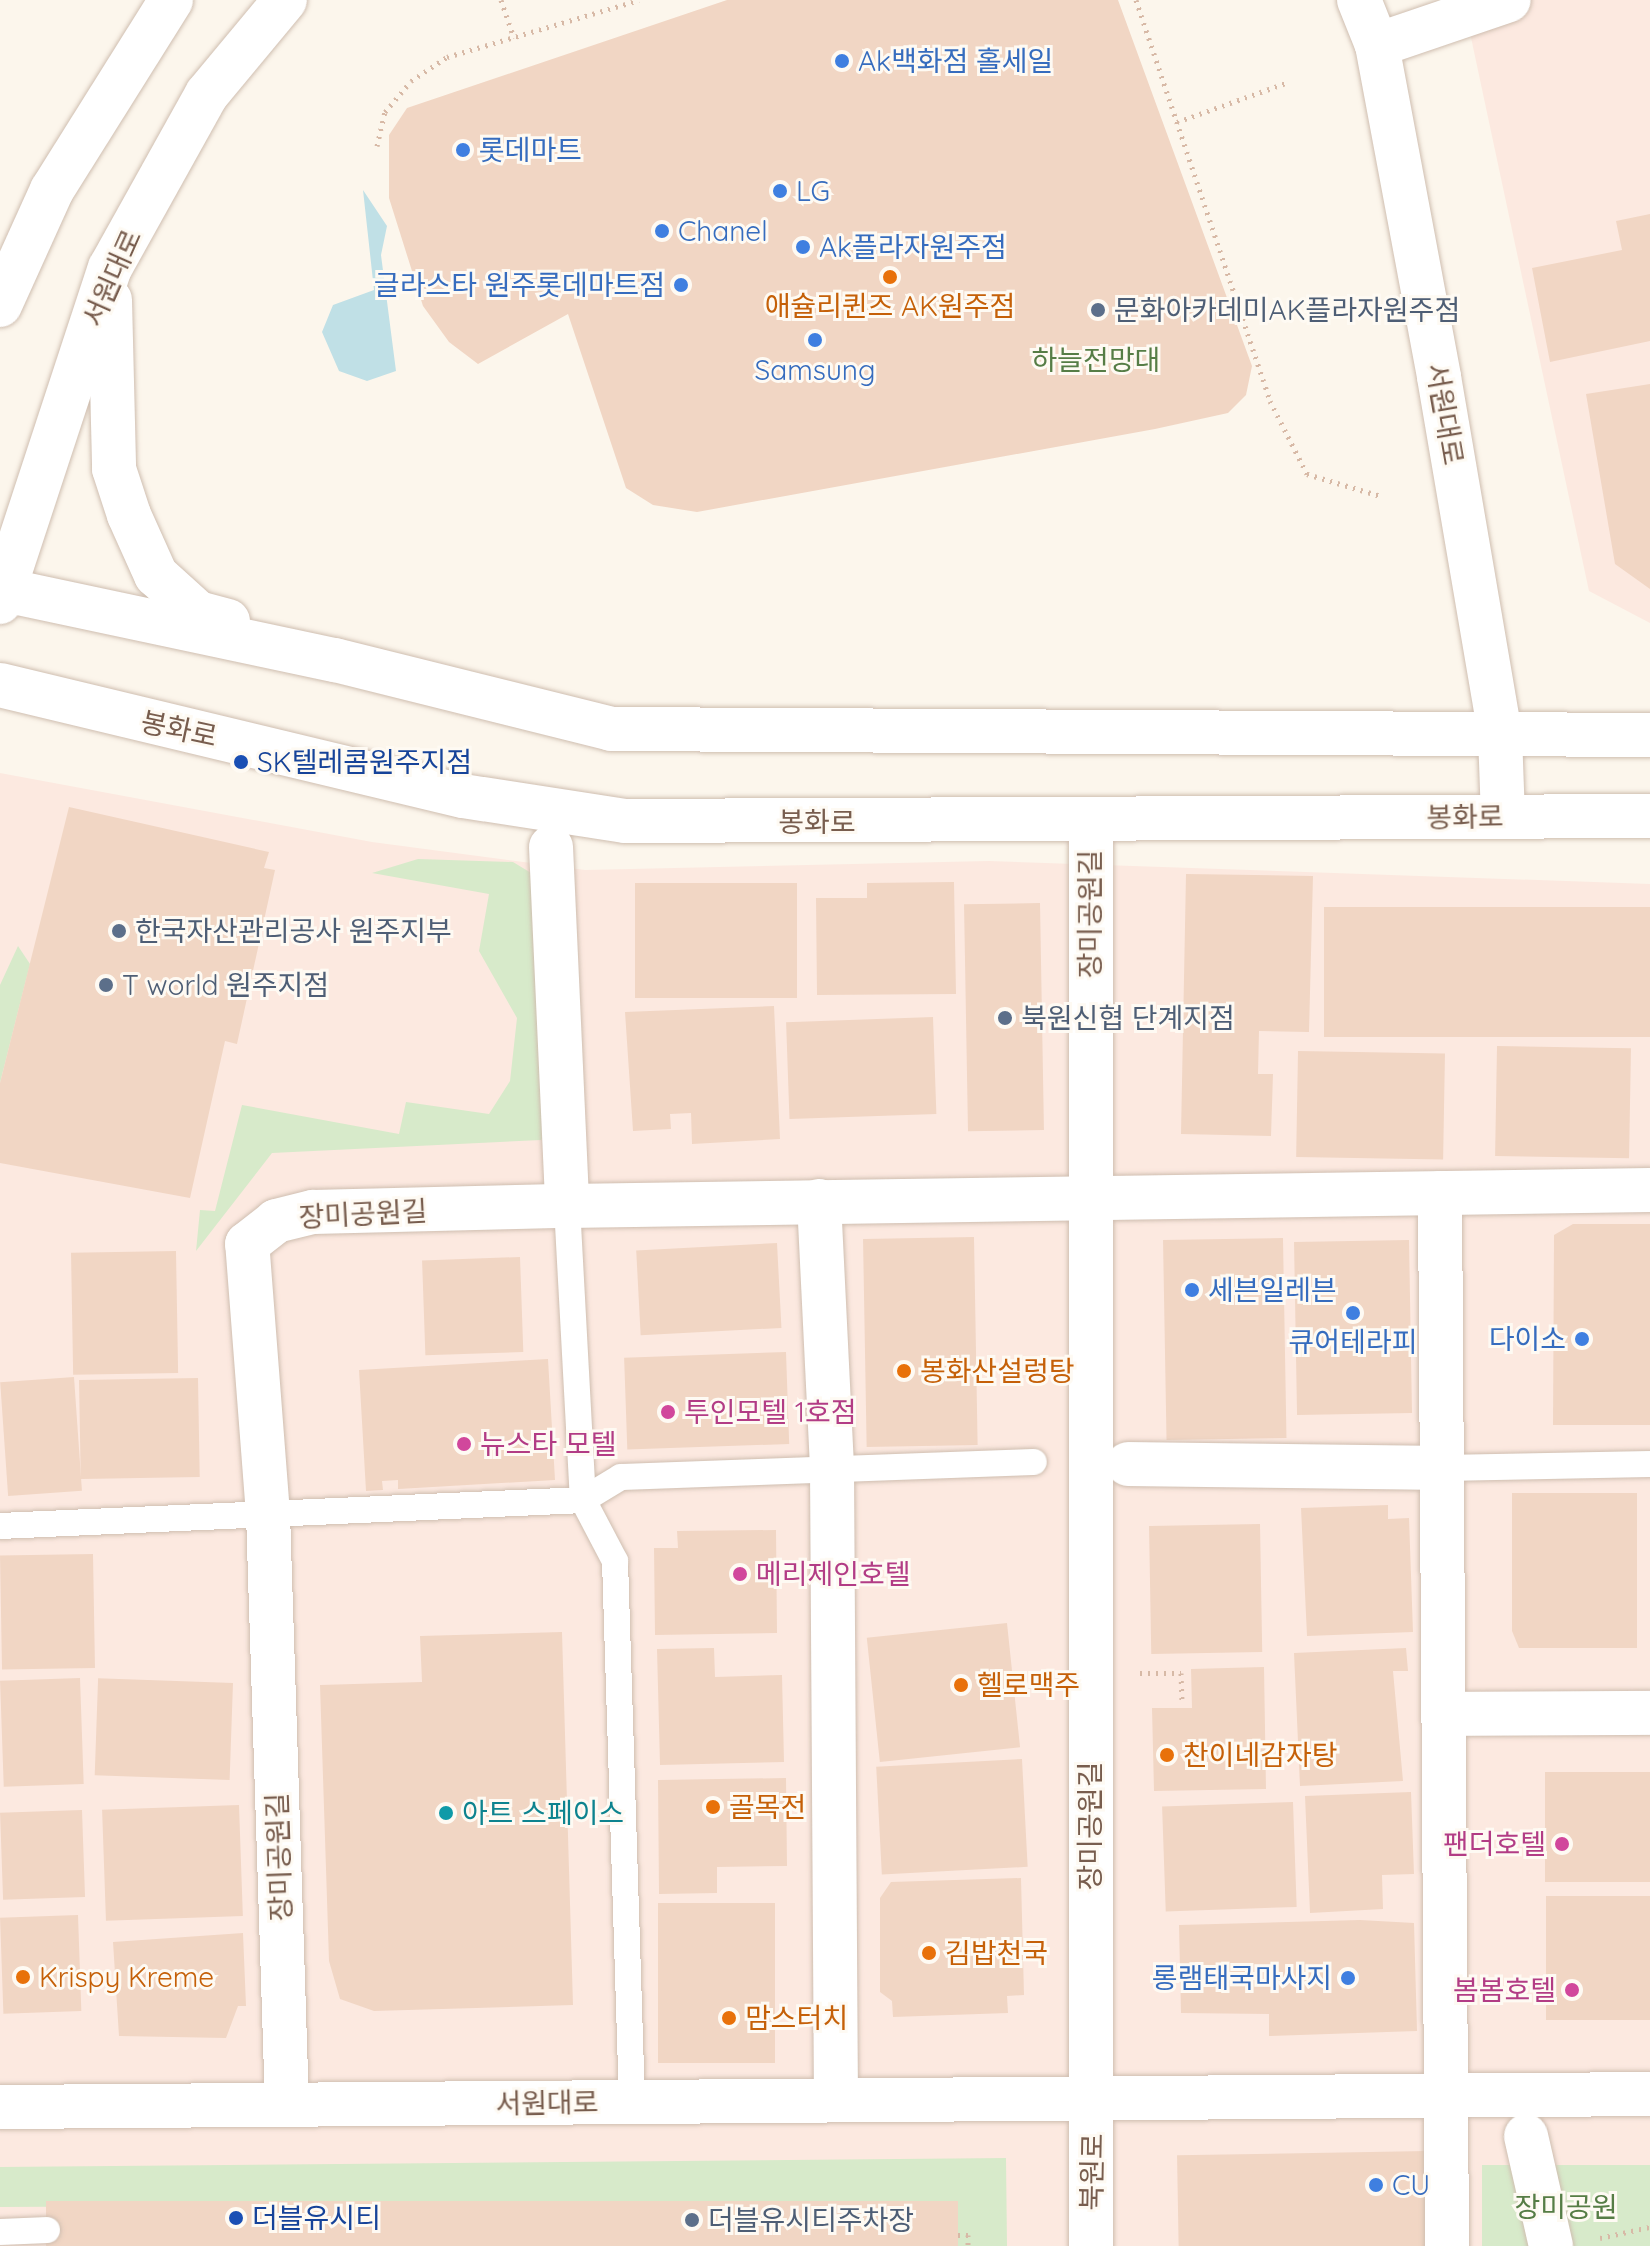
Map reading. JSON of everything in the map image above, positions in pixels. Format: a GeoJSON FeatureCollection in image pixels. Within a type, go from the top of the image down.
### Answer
{"type":"FeatureCollection","features":[{"type":"Feature","properties":{"kind":"street"},"geometry":{"type":"LineString","coordinates":[[0,305],[52,190],[171,0]]}},
{"type":"Feature","properties":{"kind":"street","name":"서원대로"},"geometry":{"type":"LineString","coordinates":[[1,594],[110,268],[207,94],[285,0]]}},
{"type":"Feature","properties":{"kind":"street","name":"서원대로"},"geometry":{"type":"LineString","coordinates":[[1359,0],[1377,45],[1500,735],[1503,816]]}},
{"type":"Feature","properties":{"kind":"street"},"geometry":{"type":"LineString","coordinates":[[1377,45],[1509,0]]}},
{"type":"Feature","properties":{"kind":"street"},"geometry":{"type":"LineString","coordinates":[[110,268],[114,469],[156,575],[198,613],[335,660]]}},
{"type":"Feature","properties":{"kind":"street"},"geometry":{"type":"LineString","coordinates":[[1,594],[335,660],[611,729],[1650,735]]}},
{"type":"Feature","properties":{"kind":"street","name":"봉화로"},"geometry":{"type":"LineString","coordinates":[[0,685],[463,796],[625,821],[1091,824],[1650,816]]}},
{"type":"Feature","properties":{"kind":"street","name":"장미공원길"},"geometry":{"type":"LineString","coordinates":[[1091,824],[1088,1197],[1093,2098]]}},
{"type":"Feature","properties":{"kind":"street"},"geometry":{"type":"LineString","coordinates":[[551,847],[567,1206]]}},
{"type":"Feature","properties":{"kind":"street","name":"장미공원길"},"geometry":{"type":"LineString","coordinates":[[287,2105],[268,1514],[247,1244],[276,1221],[313,1212],[567,1206],[1650,1190]]}},
{"type":"Feature","properties":{"kind":"street"},"geometry":{"type":"LineString","coordinates":[[1440,1193],[1447,1714],[1447,2246]]}},
{"type":"Feature","properties":{"kind":"street"},"geometry":{"type":"LineString","coordinates":[[819,1201],[832,1468],[836,2100]]}},
{"type":"Feature","properties":{"kind":"street"},"geometry":{"type":"LineString","coordinates":[[1128,1464],[1444,1468]]}},
{"type":"Feature","properties":{"kind":"street"},"geometry":{"type":"LineString","coordinates":[[1447,1714],[1650,1713]]}},
{"type":"Feature","properties":{"kind":"street"},"geometry":{"type":"LineString","coordinates":[[1093,2098],[1650,2094]]}},
{"type":"Feature","properties":{"kind":"street","name":"서원대로"},"geometry":{"type":"LineString","coordinates":[[0,2107],[1093,2098]]}},
{"type":"Feature","properties":{"kind":"street","name":"북원로"},"geometry":{"type":"LineString","coordinates":[[1091,2246],[1093,2098]]}},
{"type":"Feature","properties":{"kind":"street"},"geometry":{"type":"LineString","coordinates":[[1526,2136],[1551,2246]]}},
{"type":"Feature","properties":{"kind":"lane"},"geometry":{"type":"LineString","coordinates":[[567,1206],[583,1500],[615,1561],[632,2102]]}},
{"type":"Feature","properties":{"kind":"lane"},"geometry":{"type":"LineString","coordinates":[[0,1526],[583,1500],[621,1477],[1034,1462]]}},
{"type":"Feature","properties":{"kind":"lane"},"geometry":{"type":"LineString","coordinates":[[1444,1468],[1650,1464]]}},
{"type":"Feature","properties":{"kind":"lane"},"geometry":{"type":"LineString","coordinates":[[0,2232],[47,2230]]}},
{"type":"Feature","properties":{"kind":"path"},"geometry":{"type":"LineString","coordinates":[[501,0],[514,38]]}},
{"type":"Feature","properties":{"kind":"path"},"geometry":{"type":"LineString","coordinates":[[377,146],[385,112],[411,81],[447,57],[639,0]]}},
{"type":"Feature","properties":{"kind":"path"},"geometry":{"type":"LineString","coordinates":[[1136,0],[1270,401],[1307,474],[1381,496]]}},
{"type":"Feature","properties":{"kind":"path"},"geometry":{"type":"LineString","coordinates":[[1177,122],[1289,82]]}},
{"type":"Feature","properties":{"kind":"path"},"geometry":{"type":"LineString","coordinates":[[1152,1673],[1181,1673],[1182,1704]]}},
{"type":"Feature","properties":{"kind":"path"},"geometry":{"type":"LineString","coordinates":[[1595,2240],[1650,2227]]}},
{"type":"Feature","properties":{"kind":"path"},"geometry":{"type":"LineString","coordinates":[[958,2235],[968,2235],[968,2246]]}},
{"type":"Feature","properties":{"kind":"shaded area"},"geometry":{"type":"Polygon","coordinates":[[[1463,0],[1650,0],[1650,623],[1589,591],[1463,0]]]}},
{"type":"Feature","properties":{"kind":"shaded area"},"geometry":{"type":"Polygon","coordinates":[[[0,773],[372,842],[585,870],[989,861],[1650,884],[1650,2246],[0,2246],[0,773]]]}},
{"type":"Feature","properties":{"kind":"green space"},"geometry":{"type":"Polygon","coordinates":[[[418,859],[513,862],[536,876],[548,1134],[541,1140],[272,1153],[196,1251],[200,1210],[215,1211],[242,1105],[399,1134],[406,1102],[489,1114],[510,1081],[517,1018],[479,951],[489,894],[372,873],[418,859]]]}},
{"type":"Feature","properties":{"kind":"green space"},"geometry":{"type":"Polygon","coordinates":[[[18,946],[30,964],[0,1083],[0,985],[18,946]]]}},
{"type":"Feature","properties":{"kind":"green space"},"geometry":{"type":"Polygon","coordinates":[[[1006,2158],[1007,2246],[958,2246],[958,2202],[0,2207],[0,2167],[1006,2158]]]}},
{"type":"Feature","properties":{"kind":"green space","name":"장미공원"},"geometry":{"type":"Polygon","coordinates":[[[1482,2165],[1650,2165],[1650,2246],[1482,2246],[1482,2165]]]}},
{"type":"Feature","properties":{"kind":"water"},"geometry":{"type":"Polygon","coordinates":[[[363,190],[387,226],[381,255],[396,371],[367,381],[339,371],[322,332],[333,305],[374,290],[363,190]]]}},
{"type":"Feature","properties":{"kind":"building","name":"Ak플라자원주점"},"geometry":{"type":"Polygon","coordinates":[[[727,0],[1118,0],[1252,366],[1246,395],[1228,413],[1155,429],[697,512],[653,505],[626,488],[568,314],[478,364],[449,342],[423,306],[389,198],[389,135],[407,108],[727,0]]]}},
{"type":"Feature","properties":{"kind":"building"},"geometry":{"type":"Polygon","coordinates":[[[1650,214],[1650,341],[1550,362],[1532,268],[1622,250],[1616,221],[1650,214]]]}},
{"type":"Feature","properties":{"kind":"building"},"geometry":{"type":"Polygon","coordinates":[[[1650,384],[1650,589],[1615,564],[1586,394],[1650,384]]]}},
{"type":"Feature","properties":{"kind":"building"},"geometry":{"type":"Polygon","coordinates":[[[69,807],[269,852],[264,868],[275,870],[237,1044],[225,1041],[190,1198],[0,1163],[0,1083],[69,807]]]}},
{"type":"Feature","properties":{"kind":"building"},"geometry":{"type":"Polygon","coordinates":[[[1186,874],[1313,876],[1309,1032],[1259,1031],[1258,1074],[1273,1074],[1271,1136],[1181,1134],[1186,874]]]}},
{"type":"Feature","properties":{"kind":"building"},"geometry":{"type":"Polygon","coordinates":[[[954,882],[956,994],[817,995],[816,898],[867,898],[867,883],[954,882]]]}},
{"type":"Feature","properties":{"kind":"building"},"geometry":{"type":"Polygon","coordinates":[[[635,883],[797,883],[797,998],[635,998],[635,883]]]}},
{"type":"Feature","properties":{"kind":"building"},"geometry":{"type":"Polygon","coordinates":[[[1040,903],[1044,1130],[968,1131],[964,904],[1040,903]]]}},
{"type":"Feature","properties":{"kind":"building"},"geometry":{"type":"Polygon","coordinates":[[[1324,907],[1650,907],[1650,1037],[1324,1037],[1324,907]]]}},
{"type":"Feature","properties":{"kind":"building"},"geometry":{"type":"Polygon","coordinates":[[[774,1006],[780,1139],[692,1144],[691,1113],[670,1114],[671,1129],[633,1131],[625,1012],[774,1006]]]}},
{"type":"Feature","properties":{"kind":"building"},"geometry":{"type":"Polygon","coordinates":[[[933,1017],[936,1114],[789,1119],[786,1022],[933,1017]]]}},
{"type":"Feature","properties":{"kind":"building"},"geometry":{"type":"Polygon","coordinates":[[[1497,1046],[1631,1048],[1629,1158],[1495,1156],[1497,1046]]]}},
{"type":"Feature","properties":{"kind":"building"},"geometry":{"type":"Polygon","coordinates":[[[1298,1051],[1445,1054],[1443,1160],[1296,1157],[1298,1051]]]}},
{"type":"Feature","properties":{"kind":"building"},"geometry":{"type":"Polygon","coordinates":[[[1573,1224],[1650,1224],[1650,1425],[1553,1425],[1554,1235],[1573,1224]]]}},
{"type":"Feature","properties":{"kind":"building"},"geometry":{"type":"Polygon","coordinates":[[[974,1237],[978,1445],[867,1447],[863,1239],[974,1237]]]}},
{"type":"Feature","properties":{"kind":"building"},"geometry":{"type":"Polygon","coordinates":[[[1283,1238],[1286,1438],[1167,1440],[1163,1240],[1283,1238]]]}},
{"type":"Feature","properties":{"kind":"building"},"geometry":{"type":"Polygon","coordinates":[[[1409,1240],[1412,1413],[1297,1415],[1294,1242],[1409,1240]]]}},
{"type":"Feature","properties":{"kind":"building"},"geometry":{"type":"Polygon","coordinates":[[[777,1243],[781,1328],[641,1335],[636,1250],[777,1243]]]}},
{"type":"Feature","properties":{"kind":"building"},"geometry":{"type":"Polygon","coordinates":[[[176,1251],[178,1373],[73,1375],[71,1253],[176,1251]]]}},
{"type":"Feature","properties":{"kind":"building"},"geometry":{"type":"Polygon","coordinates":[[[520,1257],[523,1352],[425,1355],[422,1260],[520,1257]]]}},
{"type":"Feature","properties":{"kind":"building"},"geometry":{"type":"Polygon","coordinates":[[[786,1352],[789,1444],[627,1450],[624,1358],[786,1352]]]}},
{"type":"Feature","properties":{"kind":"building"},"geometry":{"type":"Polygon","coordinates":[[[548,1359],[555,1480],[398,1489],[398,1480],[382,1481],[383,1490],[366,1491],[359,1370],[548,1359]]]}},
{"type":"Feature","properties":{"kind":"building"},"geometry":{"type":"Polygon","coordinates":[[[74,1377],[82,1491],[8,1496],[0,1382],[74,1377]]]}},
{"type":"Feature","properties":{"kind":"building"},"geometry":{"type":"Polygon","coordinates":[[[198,1378],[200,1477],[81,1479],[79,1380],[198,1378]]]}},
{"type":"Feature","properties":{"kind":"building"},"geometry":{"type":"Polygon","coordinates":[[[1512,1493],[1637,1493],[1637,1648],[1519,1648],[1512,1631],[1512,1493]]]}},
{"type":"Feature","properties":{"kind":"building"},"geometry":{"type":"Polygon","coordinates":[[[1388,1505],[1388,1519],[1409,1518],[1413,1632],[1307,1636],[1301,1508],[1388,1505]]]}},
{"type":"Feature","properties":{"kind":"building"},"geometry":{"type":"Polygon","coordinates":[[[1260,1524],[1262,1652],[1151,1654],[1149,1526],[1260,1524]]]}},
{"type":"Feature","properties":{"kind":"building"},"geometry":{"type":"Polygon","coordinates":[[[776,1530],[777,1633],[655,1635],[654,1548],[678,1548],[677,1531],[776,1530]]]}},
{"type":"Feature","properties":{"kind":"building"},"geometry":{"type":"Polygon","coordinates":[[[93,1554],[95,1668],[2,1670],[0,1556],[93,1554]]]}},
{"type":"Feature","properties":{"kind":"building"},"geometry":{"type":"Polygon","coordinates":[[[1007,1623],[1020,1747],[880,1762],[867,1638],[1007,1623]]]}},
{"type":"Feature","properties":{"kind":"building","name":"아트 스페이스"},"geometry":{"type":"Polygon","coordinates":[[[562,1632],[573,2005],[374,2011],[340,1999],[329,1961],[320,1685],[422,1682],[420,1636],[562,1632]]]}},
{"type":"Feature","properties":{"kind":"building"},"geometry":{"type":"Polygon","coordinates":[[[714,1648],[715,1677],[782,1675],[784,1762],[660,1765],[657,1649],[714,1648]]]}},
{"type":"Feature","properties":{"kind":"building"},"geometry":{"type":"Polygon","coordinates":[[[1406,1648],[1408,1671],[1393,1671],[1403,1781],[1300,1786],[1294,1653],[1406,1648]]]}},
{"type":"Feature","properties":{"kind":"building"},"geometry":{"type":"Polygon","coordinates":[[[1264,1667],[1266,1789],[1154,1791],[1152,1708],[1192,1708],[1191,1669],[1264,1667]]]}},
{"type":"Feature","properties":{"kind":"building"},"geometry":{"type":"Polygon","coordinates":[[[80,1678],[84,1784],[4,1787],[0,1681],[80,1678]]]}},
{"type":"Feature","properties":{"kind":"building"},"geometry":{"type":"Polygon","coordinates":[[[98,1678],[233,1683],[230,1780],[95,1775],[98,1678]]]}},
{"type":"Feature","properties":{"kind":"building"},"geometry":{"type":"Polygon","coordinates":[[[1022,1759],[1028,1867],[882,1874],[876,1767],[1022,1759]]]}},
{"type":"Feature","properties":{"kind":"building"},"geometry":{"type":"Polygon","coordinates":[[[1545,1772],[1650,1772],[1650,1882],[1545,1882],[1545,1772]]]}},
{"type":"Feature","properties":{"kind":"building"},"geometry":{"type":"Polygon","coordinates":[[[786,1778],[787,1866],[717,1867],[717,1893],[659,1894],[658,1780],[786,1778]]]}},
{"type":"Feature","properties":{"kind":"building"},"geometry":{"type":"Polygon","coordinates":[[[1411,1792],[1414,1874],[1382,1875],[1383,1909],[1310,1913],[1305,1796],[1411,1792]]]}},
{"type":"Feature","properties":{"kind":"building"},"geometry":{"type":"Polygon","coordinates":[[[1293,1802],[1297,1907],[1166,1912],[1162,1807],[1293,1802]]]}},
{"type":"Feature","properties":{"kind":"building"},"geometry":{"type":"Polygon","coordinates":[[[239,1805],[243,1916],[106,1921],[102,1810],[239,1805]]]}},
{"type":"Feature","properties":{"kind":"building"},"geometry":{"type":"Polygon","coordinates":[[[82,1810],[85,1897],[3,1900],[0,1813],[82,1810]]]}},
{"type":"Feature","properties":{"kind":"building"},"geometry":{"type":"Polygon","coordinates":[[[1021,1878],[1024,1995],[1007,1996],[1008,2013],[893,2017],[892,2001],[880,1992],[880,1898],[891,1882],[1021,1878]]]}},
{"type":"Feature","properties":{"kind":"building"},"geometry":{"type":"Polygon","coordinates":[[[1546,1896],[1650,1896],[1650,2020],[1546,2020],[1546,1896]]]}},
{"type":"Feature","properties":{"kind":"building"},"geometry":{"type":"Polygon","coordinates":[[[658,1903],[775,1903],[775,2063],[658,2063],[658,1903]]]}},
{"type":"Feature","properties":{"kind":"building"},"geometry":{"type":"Polygon","coordinates":[[[78,1915],[81,2011],[3,2014],[0,1918],[78,1915]]]}},
{"type":"Feature","properties":{"kind":"building"},"geometry":{"type":"Polygon","coordinates":[[[1360,1920],[1414,1923],[1417,2031],[1269,2036],[1269,2014],[1181,2013],[1179,1925],[1360,1920]]]}},
{"type":"Feature","properties":{"kind":"building"},"geometry":{"type":"Polygon","coordinates":[[[243,1933],[246,2006],[238,2006],[226,2038],[119,2036],[113,1942],[243,1933]]]}},
{"type":"Feature","properties":{"kind":"building"},"geometry":{"type":"Polygon","coordinates":[[[1427,2151],[1429,2246],[1179,2246],[1177,2155],[1427,2151]]]}},
{"type":"Feature","properties":{"kind":"building"},"geometry":{"type":"Polygon","coordinates":[[[46,2201],[958,2201],[958,2246],[46,2246],[46,2201]]]}},
{"type":"Feature","properties":{"kind":"place","name":"Ak백화점 홀세일"},"geometry":{"type":"Point","coordinates":[842,61]}},
{"type":"Feature","properties":{"kind":"place","name":"롯데마트"},"geometry":{"type":"Point","coordinates":[463,150]}},
{"type":"Feature","properties":{"kind":"place","name":"LG"},"geometry":{"type":"Point","coordinates":[780,191]}},
{"type":"Feature","properties":{"kind":"place","name":"Chanel"},"geometry":{"type":"Point","coordinates":[662,231]}},
{"type":"Feature","properties":{"kind":"place","name":"Ak플라자원주점"},"geometry":{"type":"Point","coordinates":[803,247]}},
{"type":"Feature","properties":{"kind":"place","name":"애슐리퀸즈 AK원주점"},"geometry":{"type":"Point","coordinates":[890,277]}},
{"type":"Feature","properties":{"kind":"place","name":"글라스타 원주롯데마트점"},"geometry":{"type":"Point","coordinates":[681,285]}},
{"type":"Feature","properties":{"kind":"place","name":"문화아카데미AK플라자원주점"},"geometry":{"type":"Point","coordinates":[1098,310]}},
{"type":"Feature","properties":{"kind":"place","name":"Samsung"},"geometry":{"type":"Point","coordinates":[815,340]}},
{"type":"Feature","properties":{"kind":"place","name":"SK텔레콤원주지점"},"geometry":{"type":"Point","coordinates":[241,762]}},
{"type":"Feature","properties":{"kind":"place","name":"한국자산관리공사 원주지부"},"geometry":{"type":"Point","coordinates":[119,931]}},
{"type":"Feature","properties":{"kind":"place","name":"T world 원주지점"},"geometry":{"type":"Point","coordinates":[106,985]}},
{"type":"Feature","properties":{"kind":"place","name":"북원신협 단계지점"},"geometry":{"type":"Point","coordinates":[1005,1018]}},
{"type":"Feature","properties":{"kind":"place","name":"세븐일레븐"},"geometry":{"type":"Point","coordinates":[1192,1290]}},
{"type":"Feature","properties":{"kind":"place","name":"큐어테라피"},"geometry":{"type":"Point","coordinates":[1353,1313]}},
{"type":"Feature","properties":{"kind":"place","name":"다이소"},"geometry":{"type":"Point","coordinates":[1582,1339]}},
{"type":"Feature","properties":{"kind":"place","name":"봉화산설렁탕"},"geometry":{"type":"Point","coordinates":[904,1371]}},
{"type":"Feature","properties":{"kind":"place","name":"투인모텔 1호점"},"geometry":{"type":"Point","coordinates":[668,1412]}},
{"type":"Feature","properties":{"kind":"place","name":"뉴스타 모텔"},"geometry":{"type":"Point","coordinates":[464,1444]}},
{"type":"Feature","properties":{"kind":"place","name":"메리제인호텔"},"geometry":{"type":"Point","coordinates":[740,1574]}},
{"type":"Feature","properties":{"kind":"place","name":"헬로맥주"},"geometry":{"type":"Point","coordinates":[961,1685]}},
{"type":"Feature","properties":{"kind":"place","name":"찬이네감자탕"},"geometry":{"type":"Point","coordinates":[1167,1755]}},
{"type":"Feature","properties":{"kind":"place","name":"골목전"},"geometry":{"type":"Point","coordinates":[713,1807]}},
{"type":"Feature","properties":{"kind":"place","name":"아트 스페이스"},"geometry":{"type":"Point","coordinates":[446,1813]}},
{"type":"Feature","properties":{"kind":"place","name":"팬더호텔"},"geometry":{"type":"Point","coordinates":[1562,1844]}},
{"type":"Feature","properties":{"kind":"place","name":"김밥천국"},"geometry":{"type":"Point","coordinates":[929,1953]}},
{"type":"Feature","properties":{"kind":"place","name":"Krispy Kreme"},"geometry":{"type":"Point","coordinates":[23,1977]}},
{"type":"Feature","properties":{"kind":"place","name":"롱램태국마사지"},"geometry":{"type":"Point","coordinates":[1348,1978]}},
{"type":"Feature","properties":{"kind":"place","name":"봄봄호텔"},"geometry":{"type":"Point","coordinates":[1572,1990]}},
{"type":"Feature","properties":{"kind":"place","name":"맘스터치"},"geometry":{"type":"Point","coordinates":[729,2018]}},
{"type":"Feature","properties":{"kind":"place","name":"CU"},"geometry":{"type":"Point","coordinates":[1376,2185]}},
{"type":"Feature","properties":{"kind":"place","name":"더블유시티"},"geometry":{"type":"Point","coordinates":[236,2218]}},
{"type":"Feature","properties":{"kind":"place","name":"더블유시티주차장"},"geometry":{"type":"Point","coordinates":[692,2220]}},
{"type":"Feature","properties":{"kind":"park label","name":"하늘전망대"},"geometry":{"type":"Point","coordinates":[1096,360]}}]}
